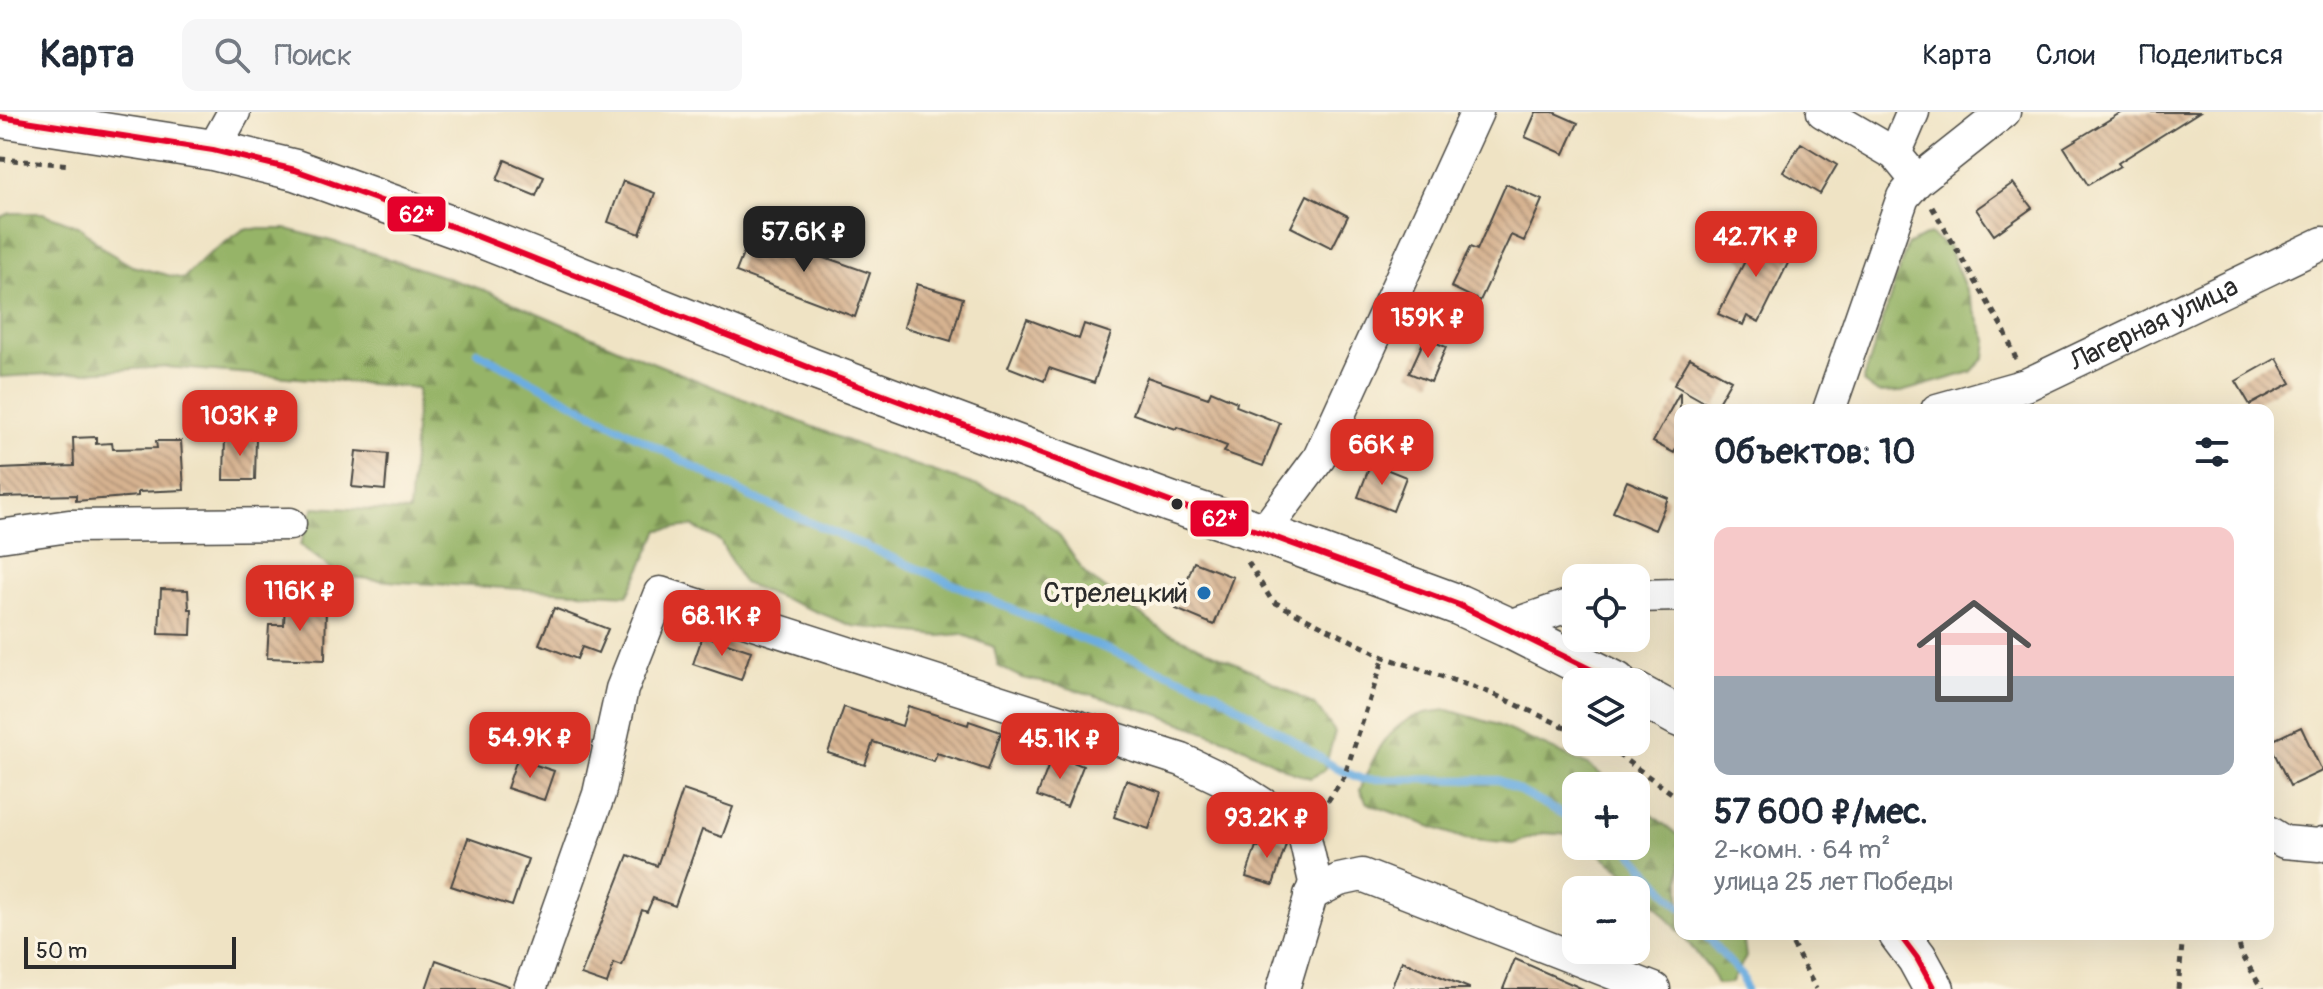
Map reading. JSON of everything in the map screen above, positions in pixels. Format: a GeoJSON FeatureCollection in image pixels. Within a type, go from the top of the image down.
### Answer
{"type":"FeatureCollection","features":[{"type":"Feature","properties":{"kind":"main road"},"geometry":{"type":"LineString","coordinates":[[0,117],[213,150],[295,170],[459,229],[813,369],[1170,502],[1424,592],[1507,627],[1588,668]]}},
{"type":"Feature","properties":{"kind":"main road"},"geometry":{"type":"LineString","coordinates":[[1650,701],[1674,714]]}},
{"type":"Feature","properties":{"kind":"main road"},"geometry":{"type":"LineString","coordinates":[[1904,940],[1934,989]]}},
{"type":"Feature","properties":{"kind":"street"},"geometry":{"type":"LineString","coordinates":[[213,150],[234,112]]}},
{"type":"Feature","properties":{"kind":"street"},"geometry":{"type":"LineString","coordinates":[[1252,530],[1319,458],[1477,112]]}},
{"type":"Feature","properties":{"kind":"street"},"geometry":{"type":"LineString","coordinates":[[1823,112],[1895,154],[1910,189]]}},
{"type":"Feature","properties":{"kind":"street"},"geometry":{"type":"LineString","coordinates":[[1895,154],[1913,112]]}},
{"type":"Feature","properties":{"kind":"street"},"geometry":{"type":"LineString","coordinates":[[1831,404],[1910,189],[2004,112]]}},
{"type":"Feature","properties":{"kind":"street","name":"Лагерная улица"},"geometry":{"type":"LineString","coordinates":[[1958,404],[2026,385],[2323,243]]}},
{"type":"Feature","properties":{"kind":"street"},"geometry":{"type":"LineString","coordinates":[[0,536],[69,526],[290,524]]}},
{"type":"Feature","properties":{"kind":"street"},"geometry":{"type":"LineString","coordinates":[[530,989],[599,794],[622,689],[660,593],[1182,760],[1228,782],[1280,815],[1304,834],[1312,888],[1283,989]]}},
{"type":"Feature","properties":{"kind":"street"},"geometry":{"type":"LineString","coordinates":[[1650,596],[1674,595]]}},
{"type":"Feature","properties":{"kind":"street"},"geometry":{"type":"LineString","coordinates":[[1507,627],[1562,608]]}},
{"type":"Feature","properties":{"kind":"street"},"geometry":{"type":"LineString","coordinates":[[2274,836],[2284,842],[2323,843]]}},
{"type":"Feature","properties":{"kind":"street"},"geometry":{"type":"LineString","coordinates":[[1312,888],[1362,875],[1654,989]]}},
{"type":"Feature","properties":{"kind":"path"},"geometry":{"type":"LineString","coordinates":[[1910,189],[2005,332],[2026,385]]}},
{"type":"Feature","properties":{"kind":"path"},"geometry":{"type":"LineString","coordinates":[[1252,530],[1248,563],[1272,601],[1384,657],[1491,693],[1562,726]]}},
{"type":"Feature","properties":{"kind":"path"},"geometry":{"type":"LineString","coordinates":[[1304,834],[1344,777],[1384,657]]}},
{"type":"Feature","properties":{"kind":"path"},"geometry":{"type":"LineString","coordinates":[[1620,756],[1674,795]]}},
{"type":"Feature","properties":{"kind":"path"},"geometry":{"type":"LineString","coordinates":[[1790,940],[1816,989]]}},
{"type":"Feature","properties":{"kind":"path"},"geometry":{"type":"LineString","coordinates":[[2178,989],[2182,940]]}},
{"type":"Feature","properties":{"kind":"path"},"geometry":{"type":"LineString","coordinates":[[2238,940],[2241,953],[2262,989]]}},
{"type":"Feature","properties":{"kind":"green space"},"geometry":{"type":"Polygon","coordinates":[[[11,213],[43,213],[80,227],[105,250],[132,266],[183,279],[205,257],[244,229],[287,229],[353,247],[487,291],[622,350],[870,450],[1022,501],[1058,534],[1086,575],[1162,630],[1249,669],[1316,706],[1335,732],[1324,771],[1310,778],[1233,742],[1154,713],[1062,686],[1022,678],[998,666],[994,647],[961,634],[940,636],[853,626],[743,583],[720,541],[692,526],[659,530],[628,595],[341,576],[300,545],[314,507],[409,512],[418,388],[166,367],[0,377],[0,217],[11,213]]]}},
{"type":"Feature","properties":{"kind":"green space"},"geometry":{"type":"Polygon","coordinates":[[[1929,234],[1948,247],[1987,340],[1985,358],[1971,372],[1901,392],[1878,393],[1863,382],[1907,245],[1929,234]]]}},
{"type":"Feature","properties":{"kind":"green space"},"geometry":{"type":"Polygon","coordinates":[[[1448,710],[1495,724],[1598,772],[1562,772],[1562,834],[1543,833],[1513,844],[1465,839],[1367,803],[1360,790],[1382,744],[1399,726],[1428,712],[1448,710]]]}},
{"type":"Feature","properties":{"kind":"green space"},"geometry":{"type":"Polygon","coordinates":[[[1650,813],[1674,832],[1674,926],[1650,897],[1650,876],[1630,876],[1608,860],[1650,860],[1650,813]]]}},
{"type":"Feature","properties":{"kind":"green space"},"geometry":{"type":"Polygon","coordinates":[[[1686,940],[1744,940],[1746,957],[1731,983],[1717,984],[1711,971],[1686,940]]]}},
{"type":"Feature","properties":{"kind":"building"},"geometry":{"type":"Polygon","coordinates":[[[1536,112],[1553,112],[1578,123],[1564,154],[1525,137],[1536,112]]]}},
{"type":"Feature","properties":{"kind":"building"},"geometry":{"type":"Polygon","coordinates":[[[2122,112],[2199,112],[2088,185],[2064,147],[2122,112]]]}},
{"type":"Feature","properties":{"kind":"building"},"geometry":{"type":"Polygon","coordinates":[[[1801,143],[1837,165],[1820,194],[1783,172],[1801,143]]]}},
{"type":"Feature","properties":{"kind":"building"},"geometry":{"type":"Polygon","coordinates":[[[505,160],[544,177],[536,196],[497,180],[505,160]]]}},
{"type":"Feature","properties":{"kind":"building"},"geometry":{"type":"Polygon","coordinates":[[[623,181],[655,193],[640,234],[608,222],[623,181]]]}},
{"type":"Feature","properties":{"kind":"building"},"geometry":{"type":"Polygon","coordinates":[[[2013,183],[2032,208],[1994,235],[1976,209],[2013,183]]]}},
{"type":"Feature","properties":{"kind":"building"},"geometry":{"type":"Polygon","coordinates":[[[1506,184],[1542,200],[1524,241],[1511,235],[1480,301],[1451,287],[1470,247],[1477,250],[1506,184]]]}},
{"type":"Feature","properties":{"kind":"building"},"geometry":{"type":"Polygon","coordinates":[[[1307,195],[1348,216],[1332,248],[1291,227],[1307,195]]]}},
{"type":"Feature","properties":{"kind":"building"},"geometry":{"type":"Polygon","coordinates":[[[1754,230],[1794,251],[1759,322],[1747,316],[1743,325],[1718,314],[1745,261],[1739,258],[1754,230]]]}},
{"type":"Feature","properties":{"kind":"building"},"geometry":{"type":"Polygon","coordinates":[[[752,231],[870,273],[855,317],[736,272],[752,231]]]}},
{"type":"Feature","properties":{"kind":"building"},"geometry":{"type":"Polygon","coordinates":[[[917,284],[963,298],[951,341],[904,327],[917,284]]]}},
{"type":"Feature","properties":{"kind":"building"},"geometry":{"type":"Polygon","coordinates":[[[1027,319],[1079,339],[1084,324],[1111,333],[1094,383],[1049,368],[1044,381],[1008,367],[1027,319]]]}},
{"type":"Feature","properties":{"kind":"building"},"geometry":{"type":"Polygon","coordinates":[[[1425,338],[1446,347],[1431,382],[1409,373],[1425,338]]]}},
{"type":"Feature","properties":{"kind":"building"},"geometry":{"type":"Polygon","coordinates":[[[1690,358],[1731,380],[1717,404],[1708,404],[1674,385],[1690,358]]]}},
{"type":"Feature","properties":{"kind":"building"},"geometry":{"type":"Polygon","coordinates":[[[2277,358],[2291,383],[2249,404],[2236,381],[2277,358]]]}},
{"type":"Feature","properties":{"kind":"building"},"geometry":{"type":"Polygon","coordinates":[[[1147,377],[1208,398],[1211,391],[1237,402],[1236,406],[1280,423],[1263,466],[1224,452],[1227,446],[1133,414],[1147,377]]]}},
{"type":"Feature","properties":{"kind":"building"},"geometry":{"type":"Polygon","coordinates":[[[1680,392],[1680,404],[1674,404],[1674,453],[1653,442],[1680,392]]]}},
{"type":"Feature","properties":{"kind":"building"},"geometry":{"type":"Polygon","coordinates":[[[225,436],[256,437],[255,480],[224,480],[225,436]]]}},
{"type":"Feature","properties":{"kind":"building"},"geometry":{"type":"Polygon","coordinates":[[[96,437],[96,444],[112,443],[113,449],[157,448],[156,441],[181,441],[184,490],[138,492],[138,496],[76,501],[76,495],[0,497],[0,469],[74,466],[73,438],[96,437]]]}},
{"type":"Feature","properties":{"kind":"building"},"geometry":{"type":"Polygon","coordinates":[[[356,451],[388,454],[385,490],[352,487],[356,451]]]}},
{"type":"Feature","properties":{"kind":"building"},"geometry":{"type":"Polygon","coordinates":[[[1371,463],[1406,477],[1393,511],[1358,497],[1371,463]]]}},
{"type":"Feature","properties":{"kind":"building"},"geometry":{"type":"Polygon","coordinates":[[[1627,481],[1668,498],[1655,530],[1613,512],[1627,481]]]}},
{"type":"Feature","properties":{"kind":"building","name":"Стрелецкий"},"geometry":{"type":"Polygon","coordinates":[[[1194,562],[1233,577],[1214,625],[1176,609],[1194,562]]]}},
{"type":"Feature","properties":{"kind":"building"},"geometry":{"type":"Polygon","coordinates":[[[161,589],[188,590],[189,609],[192,609],[191,635],[159,634],[161,589]]]}},
{"type":"Feature","properties":{"kind":"building"},"geometry":{"type":"Polygon","coordinates":[[[285,602],[326,602],[325,660],[267,658],[269,625],[284,625],[285,602]]]}},
{"type":"Feature","properties":{"kind":"building"},"geometry":{"type":"Polygon","coordinates":[[[554,608],[608,629],[598,653],[582,647],[577,659],[539,644],[554,608]]]}},
{"type":"Feature","properties":{"kind":"building"},"geometry":{"type":"Polygon","coordinates":[[[703,635],[751,651],[741,680],[693,664],[703,635]]]}},
{"type":"Feature","properties":{"kind":"building"},"geometry":{"type":"Polygon","coordinates":[[[908,706],[1001,732],[988,770],[937,753],[934,761],[873,742],[865,765],[828,753],[844,707],[902,726],[908,706]]]}},
{"type":"Feature","properties":{"kind":"building"},"geometry":{"type":"Polygon","coordinates":[[[2301,727],[2322,771],[2290,786],[2274,752],[2274,740],[2301,727]]]}},
{"type":"Feature","properties":{"kind":"building"},"geometry":{"type":"Polygon","coordinates":[[[1053,754],[1083,766],[1067,807],[1037,796],[1053,754]]]}},
{"type":"Feature","properties":{"kind":"building"},"geometry":{"type":"Polygon","coordinates":[[[517,759],[554,771],[544,800],[507,788],[517,759]]]}},
{"type":"Feature","properties":{"kind":"building"},"geometry":{"type":"Polygon","coordinates":[[[1126,780],[1161,792],[1149,829],[1114,817],[1126,780]]]}},
{"type":"Feature","properties":{"kind":"building"},"geometry":{"type":"Polygon","coordinates":[[[683,790],[733,807],[722,837],[702,830],[675,906],[653,898],[647,912],[642,910],[622,966],[614,963],[607,984],[581,975],[628,855],[657,866],[683,790]]]}},
{"type":"Feature","properties":{"kind":"building"},"geometry":{"type":"Polygon","coordinates":[[[1267,831],[1286,844],[1273,885],[1246,877],[1256,846],[1262,848],[1267,831]]]}},
{"type":"Feature","properties":{"kind":"building"},"geometry":{"type":"Polygon","coordinates":[[[468,838],[528,859],[512,906],[451,886],[468,838]]]}},
{"type":"Feature","properties":{"kind":"building"},"geometry":{"type":"Polygon","coordinates":[[[1515,959],[1583,989],[1503,989],[1515,959]]]}},
{"type":"Feature","properties":{"kind":"building"},"geometry":{"type":"Polygon","coordinates":[[[436,960],[509,986],[508,989],[426,989],[436,960]]]}},
{"type":"Feature","properties":{"kind":"building"},"geometry":{"type":"Polygon","coordinates":[[[1402,961],[1469,988],[1469,989],[1391,989],[1402,961]]]}},
{"type":"Feature","properties":{"kind":"waterway"},"geometry":{"type":"LineString","coordinates":[[477,352],[749,496],[1081,639],[1212,690],[1338,769],[1362,779],[1499,780],[1562,814]]}},
{"type":"Feature","properties":{"kind":"waterway"},"geometry":{"type":"LineString","coordinates":[[1638,860],[1674,900]]}},
{"type":"Feature","properties":{"kind":"waterway"},"geometry":{"type":"LineString","coordinates":[[1709,940],[1743,977],[1746,989]]}},
{"type":"Feature","properties":{"kind":"transit line","name":"62*"},"geometry":{"type":"LineString","coordinates":[[0,117],[213,150],[295,170],[459,229],[813,369],[1170,502],[1459,605],[1587,668]]}},
{"type":"Feature","properties":{"kind":"transit line","name":"62*"},"geometry":{"type":"LineString","coordinates":[[1904,940],[1934,989]]}},
{"type":"Feature","properties":{"kind":"place","name":"Стрелецкий"},"geometry":{"type":"Point","coordinates":[1204,593]}}]}
